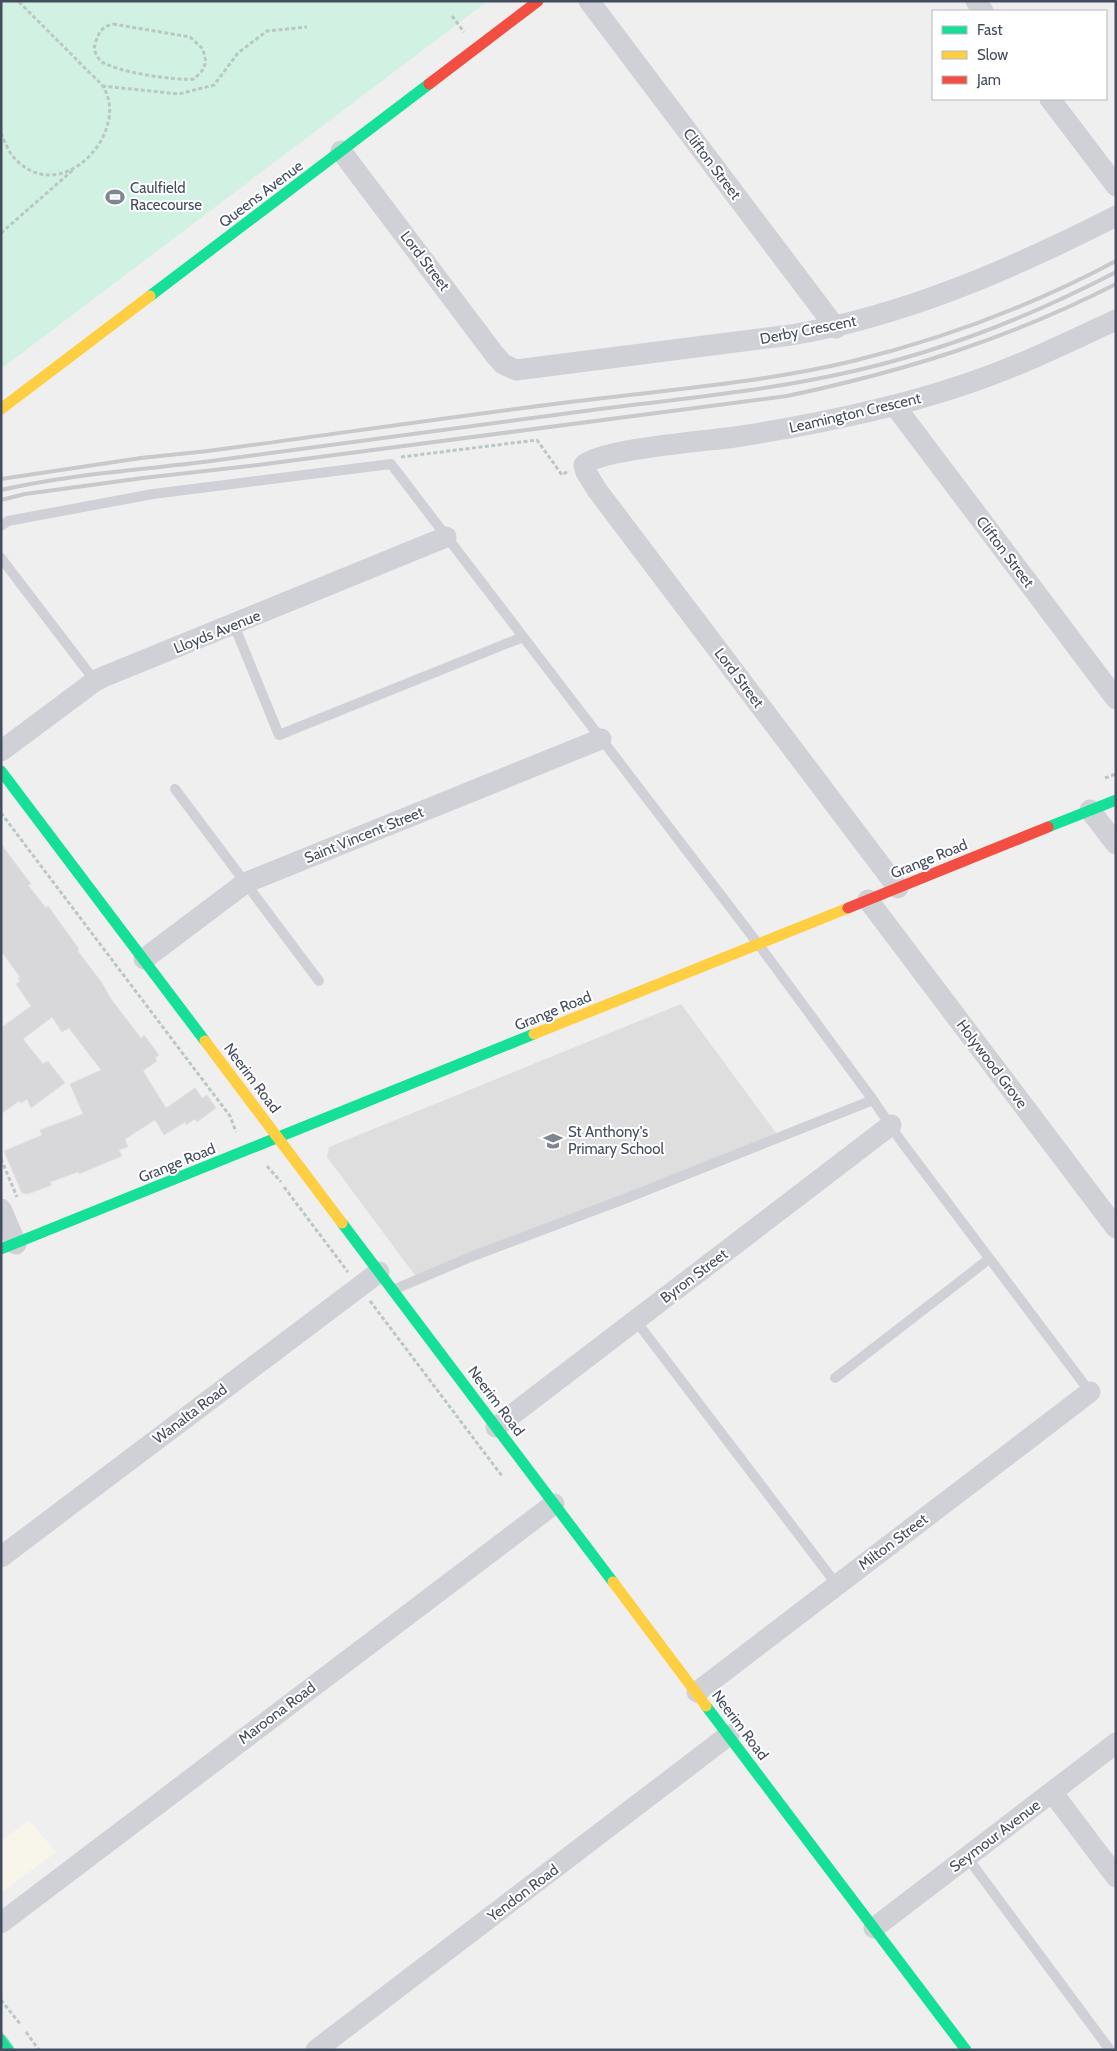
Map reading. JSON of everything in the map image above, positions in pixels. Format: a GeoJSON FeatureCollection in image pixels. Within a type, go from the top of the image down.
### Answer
{"type":"FeatureCollection","features":[{"type":"Feature","properties":{"kind":"main road","name":"Queens Avenue"},"geometry":{"type":"LineString","coordinates":[[1,409],[538,1]]}},
{"type":"Feature","properties":{"kind":"main road","name":"Neerim Road"},"geometry":{"type":"LineString","coordinates":[[1,771],[729,1735],[962,2048]]}},
{"type":"Feature","properties":{"kind":"main road","name":"Grange Road"},"geometry":{"type":"LineString","coordinates":[[9,1246],[1116,800]]}},
{"type":"Feature","properties":{"kind":"main road"},"geometry":{"type":"LineString","coordinates":[[1,2039],[9,2050]]}},
{"type":"Feature","properties":{"kind":"street","name":"Clifton Street"},"geometry":{"type":"LineString","coordinates":[[589,1],[836,328]]}},
{"type":"Feature","properties":{"kind":"street"},"geometry":{"type":"LineString","coordinates":[[1051,100],[1116,186]]}},
{"type":"Feature","properties":{"kind":"street","name":"Lord Street"},"geometry":{"type":"LineString","coordinates":[[341,151],[496,355],[504,364],[511,368]]}},
{"type":"Feature","properties":{"kind":"street","name":"Derby Crescent"},"geometry":{"type":"LineString","coordinates":[[511,368],[521,370],[540,368],[792,336],[836,328],[970,283],[1069,240],[1116,216]]}},
{"type":"Feature","properties":{"kind":"street","name":"Leamington Crescent"},"geometry":{"type":"LineString","coordinates":[[584,465],[589,460],[612,453],[702,442],[791,428],[895,406],[973,382],[1048,352],[1116,320]]}},
{"type":"Feature","properties":{"kind":"street","name":"Clifton Street"},"geometry":{"type":"LineString","coordinates":[[895,406],[1116,699]]}},
{"type":"Feature","properties":{"kind":"street","name":"Lord Street"},"geometry":{"type":"LineString","coordinates":[[584,465],[597,490],[898,888]]}},
{"type":"Feature","properties":{"kind":"street","name":"Lloyds Avenue"},"geometry":{"type":"LineString","coordinates":[[1,752],[95,682],[446,538]]}},
{"type":"Feature","properties":{"kind":"street","name":"Saint Vincent Street"},"geometry":{"type":"LineString","coordinates":[[144,959],[245,883],[601,739]]}},
{"type":"Feature","properties":{"kind":"street"},"geometry":{"type":"LineString","coordinates":[[1090,810],[1116,844]]}},
{"type":"Feature","properties":{"kind":"street","name":"Holywood Grove"},"geometry":{"type":"LineString","coordinates":[[868,900],[1116,1228]]}},
{"type":"Feature","properties":{"kind":"street","name":"Byron Street"},"geometry":{"type":"LineString","coordinates":[[496,1427],[891,1125]]}},
{"type":"Feature","properties":{"kind":"street"},"geometry":{"type":"LineString","coordinates":[[9,1246],[11,1207]]}},
{"type":"Feature","properties":{"kind":"street","name":"Wanalta Road"},"geometry":{"type":"LineString","coordinates":[[1,1557],[379,1272]]}},
{"type":"Feature","properties":{"kind":"street","name":"Milton Street"},"geometry":{"type":"LineString","coordinates":[[696,1692],[1090,1392]]}},
{"type":"Feature","properties":{"kind":"street","name":"Maroona Road"},"geometry":{"type":"LineString","coordinates":[[1,1923],[554,1504]]}},
{"type":"Feature","properties":{"kind":"street","name":"Yendon Road"},"geometry":{"type":"LineString","coordinates":[[316,2050],[729,1735]]}},
{"type":"Feature","properties":{"kind":"street","name":"Seymour Avenue"},"geometry":{"type":"LineString","coordinates":[[874,1928],[1116,1743]]}},
{"type":"Feature","properties":{"kind":"street"},"geometry":{"type":"LineString","coordinates":[[1052,1792],[1116,1877]]}},
{"type":"Feature","properties":{"kind":"lane"},"geometry":{"type":"LineString","coordinates":[[1,526],[8,521],[153,494],[390,464],[759,945],[891,1125],[900,1141],[1090,1392]]}},
{"type":"Feature","properties":{"kind":"lane"},"geometry":{"type":"LineString","coordinates":[[1,558],[95,682]]}},
{"type":"Feature","properties":{"kind":"lane"},"geometry":{"type":"LineString","coordinates":[[234,625],[279,735],[523,637]]}},
{"type":"Feature","properties":{"kind":"lane"},"geometry":{"type":"LineString","coordinates":[[175,789],[319,981]]}},
{"type":"Feature","properties":{"kind":"lane"},"geometry":{"type":"LineString","coordinates":[[393,1290],[472,1256],[626,1198],[873,1100]]}},
{"type":"Feature","properties":{"kind":"lane"},"geometry":{"type":"LineString","coordinates":[[835,1378],[989,1259]]}},
{"type":"Feature","properties":{"kind":"lane"},"geometry":{"type":"LineString","coordinates":[[636,1321],[837,1584]]}},
{"type":"Feature","properties":{"kind":"lane"},"geometry":{"type":"LineString","coordinates":[[967,1857],[1110,2050]]}},
{"type":"Feature","properties":{"kind":"path"},"geometry":{"type":"LineString","coordinates":[[1,233],[92,155],[104,133],[110,109],[102,86],[18,1]]}},
{"type":"Feature","properties":{"kind":"path"},"geometry":{"type":"LineString","coordinates":[[452,16],[458,24]]}},
{"type":"Feature","properties":{"kind":"path"},"geometry":{"type":"LineString","coordinates":[[112,24],[190,38],[203,49],[206,62],[202,71],[194,79],[182,80],[114,67],[100,61],[94,49],[98,34],[106,26],[112,24]]}},
{"type":"Feature","properties":{"kind":"path"},"geometry":{"type":"LineString","coordinates":[[102,86],[179,94],[214,85],[238,53],[267,30],[307,27]]}},
{"type":"Feature","properties":{"kind":"path"},"geometry":{"type":"LineString","coordinates":[[1,133],[11,154],[28,168],[50,176],[73,170]]}},
{"type":"Feature","properties":{"kind":"path"},"geometry":{"type":"LineString","coordinates":[[390,464],[396,458],[537,440],[562,475],[584,465]]}},
{"type":"Feature","properties":{"kind":"path"},"geometry":{"type":"LineString","coordinates":[[1,813],[230,1116],[233,1129],[279,1180],[503,1477]]}},
{"type":"Feature","properties":{"kind":"path"},"geometry":{"type":"LineString","coordinates":[[1,1159],[11,1207]]}},
{"type":"Feature","properties":{"kind":"shaded area","name":"St Anthony's Primary School"},"geometry":{"type":"Polygon","coordinates":[[[681,1004],[777,1134],[417,1278],[327,1157],[329,1147],[681,1004]]]}},
{"type":"Feature","properties":{"kind":"shaded area"},"geometry":{"type":"Polygon","coordinates":[[[29,1820],[56,1852],[1,1893],[1,1841],[29,1820]]]}},
{"type":"Feature","properties":{"kind":"green space","name":"Caulfield Racecourse"},"geometry":{"type":"Polygon","coordinates":[[[1,1],[488,1],[1,369],[1,1]]]}},
{"type":"Feature","properties":{"kind":"building"},"geometry":{"type":"Polygon","coordinates":[[[1,844],[31,884],[28,885],[46,908],[48,906],[79,949],[77,950],[102,983],[111,999],[141,1038],[144,1035],[159,1055],[155,1058],[157,1061],[143,1071],[166,1108],[195,1088],[202,1098],[207,1095],[216,1108],[197,1122],[195,1119],[186,1125],[185,1122],[164,1135],[155,1120],[125,1139],[128,1147],[119,1150],[122,1156],[79,1174],[78,1172],[50,1182],[52,1185],[28,1194],[22,1193],[4,1151],[42,1135],[40,1130],[83,1114],[70,1084],[101,1070],[69,1028],[62,1032],[52,1017],[23,1039],[43,1064],[48,1061],[65,1083],[31,1108],[27,1099],[21,1103],[19,1101],[1,1114],[1,1028],[31,1006],[16,984],[20,981],[18,978],[20,977],[1,951],[1,844]]]}},
{"type":"Feature","properties":{"kind":"tram line"},"geometry":{"type":"LineString","coordinates":[[1,2031],[15,2050]]}},
{"type":"Feature","properties":{"kind":"tram line"},"geometry":{"type":"LineString","coordinates":[[1,2046],[4,2050]]}},
{"type":"Feature","properties":{"kind":"railway"},"geometry":{"type":"LineString","coordinates":[[1,479],[141,458],[208,451],[525,408],[713,385],[818,369],[887,352],[988,319],[1053,292],[1116,261]]}},
{"type":"Feature","properties":{"kind":"railway"},"geometry":{"type":"LineString","coordinates":[[1,490],[80,476],[256,455],[734,392],[831,376],[905,358],[977,334],[1047,305],[1116,272]]}},
{"type":"Feature","properties":{"kind":"railway"},"geometry":{"type":"LineString","coordinates":[[1,500],[25,494],[143,478],[258,465],[787,396],[873,376],[955,351],[1036,321],[1116,284]]}},
{"type":"Feature","properties":{"kind":"traffic: fast"},"geometry":{"type":"LineString","coordinates":[[150,296],[429,84]]}},
{"type":"Feature","properties":{"kind":"traffic: fast"},"geometry":{"type":"LineString","coordinates":[[1,771],[205,1041]]}},
{"type":"Feature","properties":{"kind":"traffic: fast"},"geometry":{"type":"LineString","coordinates":[[1048,827],[1116,800]]}},
{"type":"Feature","properties":{"kind":"traffic: fast"},"geometry":{"type":"LineString","coordinates":[[1,1249],[534,1034]]}},
{"type":"Feature","properties":{"kind":"traffic: fast"},"geometry":{"type":"LineString","coordinates":[[342,1223],[613,1582]]}},
{"type":"Feature","properties":{"kind":"traffic: fast"},"geometry":{"type":"LineString","coordinates":[[706,1706],[966,2050]]}},
{"type":"Feature","properties":{"kind":"traffic: fast"},"geometry":{"type":"LineString","coordinates":[[1,2039],[9,2050]]}},
{"type":"Feature","properties":{"kind":"traffic: slow"},"geometry":{"type":"LineString","coordinates":[[1,409],[150,296]]}},
{"type":"Feature","properties":{"kind":"traffic: slow"},"geometry":{"type":"LineString","coordinates":[[534,1034],[848,908]]}},
{"type":"Feature","properties":{"kind":"traffic: slow"},"geometry":{"type":"LineString","coordinates":[[205,1041],[342,1223]]}},
{"type":"Feature","properties":{"kind":"traffic: slow"},"geometry":{"type":"LineString","coordinates":[[613,1582],[706,1706]]}},
{"type":"Feature","properties":{"kind":"traffic: jam"},"geometry":{"type":"LineString","coordinates":[[429,84],[538,1]]}},
{"type":"Feature","properties":{"kind":"traffic: jam"},"geometry":{"type":"LineString","coordinates":[[848,908],[1048,827]]}},
{"type":"Feature","properties":{"kind":"place","name":"Caulfield Racecourse"},"geometry":{"type":"Point","coordinates":[115,197]}},
{"type":"Feature","properties":{"kind":"place","name":"St Anthony's Primary School"},"geometry":{"type":"Point","coordinates":[553,1141]}}]}
